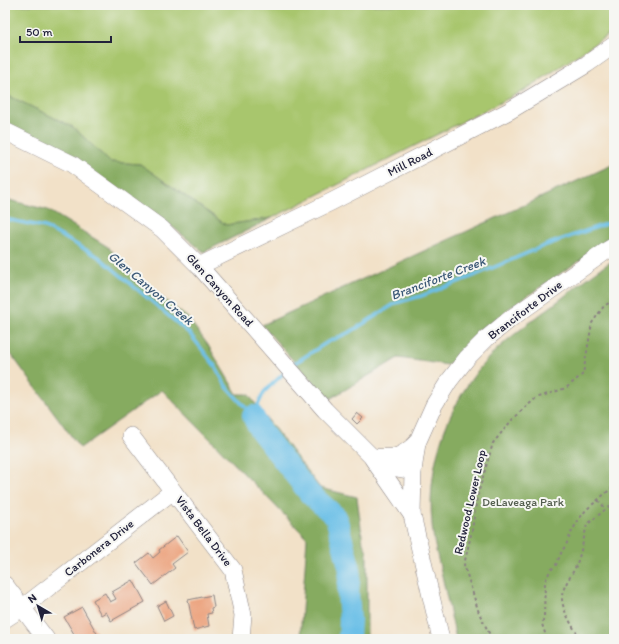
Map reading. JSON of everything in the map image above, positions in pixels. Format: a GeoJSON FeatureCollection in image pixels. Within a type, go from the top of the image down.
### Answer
{"type":"FeatureCollection","features":[{"type":"Feature","properties":{"kind":"street","name":"Mill Road"},"geometry":{"type":"LineString","coordinates":[[199,266],[331,202],[509,111],[587,64],[614,45]]}},
{"type":"Feature","properties":{"kind":"street","name":"Glen Canyon Road"},"geometry":{"type":"LineString","coordinates":[[5,131],[72,164],[162,229],[199,266],[325,410],[372,457],[392,467],[413,471]]}},
{"type":"Feature","properties":{"kind":"street","name":"Branciforte Drive"},"geometry":{"type":"LineString","coordinates":[[441,639],[421,561],[412,515],[413,471],[417,443],[434,405],[449,381],[467,358],[482,343],[510,319],[614,246]]}},
{"type":"Feature","properties":{"kind":"street","name":"Vista Bella Drive"},"geometry":{"type":"LineString","coordinates":[[131,436],[233,570],[243,615],[241,639]]}},
{"type":"Feature","properties":{"kind":"street"},"geometry":{"type":"LineString","coordinates":[[372,457],[390,459],[404,454],[417,443]]}},
{"type":"Feature","properties":{"kind":"street"},"geometry":{"type":"LineString","coordinates":[[372,457],[412,515]]}},
{"type":"Feature","properties":{"kind":"street","name":"Carbonera Drive"},"geometry":{"type":"LineString","coordinates":[[5,619],[22,608],[173,491]]}},
{"type":"Feature","properties":{"kind":"street"},"geometry":{"type":"LineString","coordinates":[[5,585],[46,639]]}},
{"type":"Feature","properties":{"kind":"path","name":"Redwood Lower Loop"},"geometry":{"type":"LineString","coordinates":[[492,639],[479,613],[464,565],[472,530],[477,497],[493,444],[512,420],[536,398],[566,388],[583,374],[592,323],[604,306],[614,300]]}},
{"type":"Feature","properties":{"kind":"path"},"geometry":{"type":"LineString","coordinates":[[547,639],[542,624],[544,617],[546,581],[550,571],[556,564],[579,519],[586,510],[614,486]]}},
{"type":"Feature","properties":{"kind":"path"},"geometry":{"type":"LineString","coordinates":[[598,500],[606,509]]}},
{"type":"Feature","properties":{"kind":"path"},"geometry":{"type":"LineString","coordinates":[[580,639],[563,604],[563,593],[577,563],[588,524],[598,518],[606,509],[614,505]]}},
{"type":"Feature","properties":{"kind":"green space"},"geometry":{"type":"Polygon","coordinates":[[[5,5],[614,5],[614,31],[525,90],[272,218],[226,225],[140,164],[110,162],[73,127],[5,94],[5,5]]]}},
{"type":"Feature","properties":{"kind":"green space"},"geometry":{"type":"Polygon","coordinates":[[[5,94],[73,127],[110,162],[140,164],[226,225],[272,218],[204,252],[170,225],[68,156],[5,127],[5,94]]]}},
{"type":"Feature","properties":{"kind":"green space"},"geometry":{"type":"Polygon","coordinates":[[[614,164],[614,240],[604,244],[508,309],[448,365],[398,358],[328,400],[262,325],[614,164]]]}},
{"type":"Feature","properties":{"kind":"green space"},"geometry":{"type":"Polygon","coordinates":[[[5,199],[48,210],[108,247],[133,275],[188,318],[208,345],[237,394],[248,394],[320,488],[357,497],[363,543],[367,551],[367,639],[300,639],[307,538],[162,390],[80,448],[5,346],[5,199]]]}},
{"type":"Feature","properties":{"kind":"green space","name":"DeLaveaga Park"},"geometry":{"type":"Polygon","coordinates":[[[614,260],[614,639],[456,639],[435,548],[432,524],[431,500],[433,477],[437,454],[444,431],[453,410],[465,389],[478,370],[494,352],[560,299],[598,270],[614,260]]]}},
{"type":"Feature","properties":{"kind":"building"},"geometry":{"type":"Polygon","coordinates":[[[357,413],[363,418],[357,424],[352,419],[357,413]]]}},
{"type":"Feature","properties":{"kind":"building"},"geometry":{"type":"Polygon","coordinates":[[[177,536],[188,552],[172,564],[175,568],[153,585],[136,563],[149,553],[153,558],[160,552],[159,550],[177,536]]]}},
{"type":"Feature","properties":{"kind":"building"},"geometry":{"type":"Polygon","coordinates":[[[133,580],[145,602],[111,621],[106,612],[101,615],[93,600],[105,593],[110,602],[116,599],[112,592],[133,580]]]}},
{"type":"Feature","properties":{"kind":"building"},"geometry":{"type":"Polygon","coordinates":[[[212,595],[214,607],[211,608],[212,613],[207,614],[209,626],[194,630],[188,600],[212,595]]]}},
{"type":"Feature","properties":{"kind":"building"},"geometry":{"type":"Polygon","coordinates":[[[166,601],[173,616],[164,621],[157,606],[166,601]]]}},
{"type":"Feature","properties":{"kind":"building"},"geometry":{"type":"Polygon","coordinates":[[[82,607],[100,639],[77,639],[64,617],[82,607]]]}},
{"type":"Feature","properties":{"kind":"waterway","name":"Glen Canyon Creek"},"geometry":{"type":"LineString","coordinates":[[5,219],[45,227],[99,257],[190,334],[215,366],[226,386],[253,416],[264,392],[286,371]]}},
{"type":"Feature","properties":{"kind":"waterway","name":"Branciforte Creek"},"geometry":{"type":"LineString","coordinates":[[292,365],[326,343],[352,331],[396,303],[421,296],[476,275],[546,245],[614,221]]}},
{"type":"Feature","properties":{"kind":"waterway"},"geometry":{"type":"LineString","coordinates":[[253,416],[260,430],[310,494],[336,517],[350,570],[348,592],[350,620],[349,639]]}}]}
